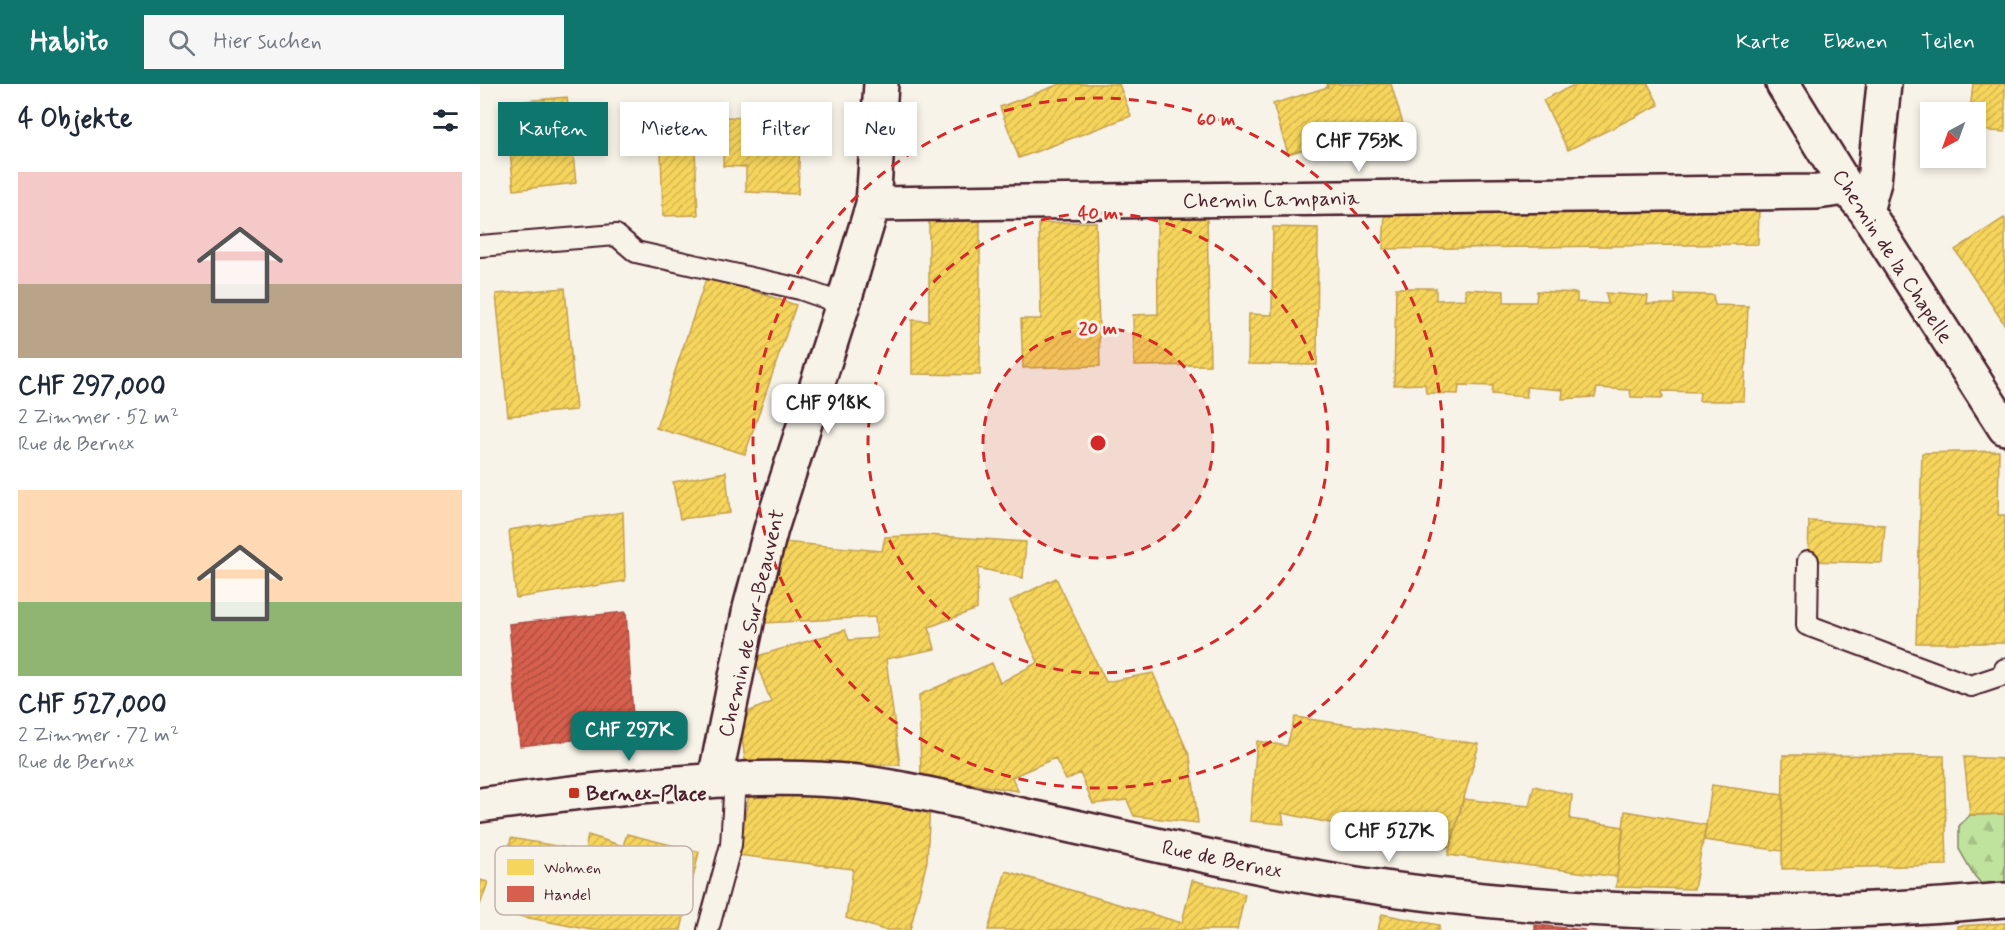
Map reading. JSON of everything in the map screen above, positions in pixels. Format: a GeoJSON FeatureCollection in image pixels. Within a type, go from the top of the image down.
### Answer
{"type":"FeatureCollection","features":[{"type":"Feature","properties":{"kind":"street","name":"Chemin de Sur-Beauvent"},"geometry":{"type":"LineString","coordinates":[[725,779],[750,608],[771,529],[873,204],[881,84]]}},
{"type":"Feature","properties":{"kind":"street","name":"Chemin de la Chapelle"},"geometry":{"type":"LineString","coordinates":[[1783,84],[2005,428]]}},
{"type":"Feature","properties":{"kind":"street"},"geometry":{"type":"LineString","coordinates":[[1857,200],[1874,182],[1884,84]]}},
{"type":"Feature","properties":{"kind":"street","name":"Chemin Campania"},"geometry":{"type":"LineString","coordinates":[[873,204],[1817,192],[1857,200]]}},
{"type":"Feature","properties":{"kind":"street","name":"Rue de Bernex"},"geometry":{"type":"LineString","coordinates":[[480,805],[574,793],[725,779],[804,779],[856,782],[895,788],[1285,873],[1523,904],[1737,914],[1887,909],[2005,900]]}},
{"type":"Feature","properties":{"kind":"lane"},"geometry":{"type":"LineString","coordinates":[[480,246],[616,236],[636,252],[800,289],[843,304]]}},
{"type":"Feature","properties":{"kind":"lane"},"geometry":{"type":"LineString","coordinates":[[1808,561],[1807,625],[1971,686],[2004,675],[2005,669]]}},
{"type":"Feature","properties":{"kind":"lane"},"geometry":{"type":"LineString","coordinates":[[708,930],[731,845],[725,779]]}},
{"type":"Feature","properties":{"kind":"green space"},"geometry":{"type":"Polygon","coordinates":[[[2005,814],[2005,896],[1992,897],[1974,875],[1959,849],[1959,826],[1970,815],[2005,814]]]}},
{"type":"Feature","properties":{"kind":"building: Wohnen"},"geometry":{"type":"Polygon","coordinates":[[[1060,84],[1119,84],[1131,116],[1019,158],[1000,107],[1060,84]]]}},
{"type":"Feature","properties":{"kind":"building: Wohnen"},"geometry":{"type":"Polygon","coordinates":[[[1327,84],[1391,84],[1406,134],[1346,152],[1342,138],[1288,154],[1273,104],[1328,87],[1327,84]]]}},
{"type":"Feature","properties":{"kind":"building: Wohnen"},"geometry":{"type":"Polygon","coordinates":[[[1576,84],[1648,84],[1659,105],[1568,150],[1543,100],[1576,84]]]}},
{"type":"Feature","properties":{"kind":"building: Wohnen"},"geometry":{"type":"Polygon","coordinates":[[[1973,84],[2005,84],[2005,132],[1986,131],[1986,102],[1971,102],[1973,84]]]}},
{"type":"Feature","properties":{"kind":"building: Wohnen"},"geometry":{"type":"Polygon","coordinates":[[[567,97],[568,102],[515,102],[567,97]]]}},
{"type":"Feature","properties":{"kind":"building: Wohnen"},"geometry":{"type":"Polygon","coordinates":[[[729,117],[741,118],[741,156],[799,156],[798,194],[746,192],[746,167],[723,166],[723,156],[729,156],[729,117]]]}},
{"type":"Feature","properties":{"kind":"building: Wohnen"},"geometry":{"type":"Polygon","coordinates":[[[510,156],[573,156],[576,183],[514,190],[510,156]]]}},
{"type":"Feature","properties":{"kind":"building: Wohnen"},"geometry":{"type":"Polygon","coordinates":[[[661,156],[695,156],[698,215],[663,216],[661,156]]]}},
{"type":"Feature","properties":{"kind":"building: Wohnen"},"geometry":{"type":"Polygon","coordinates":[[[1759,207],[1758,244],[1383,249],[1385,212],[1759,207]]]}},
{"type":"Feature","properties":{"kind":"building: Wohnen"},"geometry":{"type":"Polygon","coordinates":[[[1157,214],[1207,214],[1210,365],[1134,366],[1133,315],[1158,314],[1157,214]]]}},
{"type":"Feature","properties":{"kind":"building: Wohnen"},"geometry":{"type":"Polygon","coordinates":[[[2005,219],[2005,325],[1955,250],[2005,219]]]}},
{"type":"Feature","properties":{"kind":"building: Wohnen"},"geometry":{"type":"Polygon","coordinates":[[[929,220],[980,221],[980,375],[912,374],[912,320],[929,321],[929,220]]]}},
{"type":"Feature","properties":{"kind":"building: Wohnen"},"geometry":{"type":"Polygon","coordinates":[[[1096,222],[1100,366],[1023,368],[1021,319],[1041,319],[1039,223],[1096,222]]]}},
{"type":"Feature","properties":{"kind":"building: Wohnen"},"geometry":{"type":"Polygon","coordinates":[[[1273,227],[1318,228],[1317,365],[1248,364],[1249,314],[1272,315],[1273,227]]]}},
{"type":"Feature","properties":{"kind":"building: Wohnen"},"geometry":{"type":"Polygon","coordinates":[[[707,276],[796,305],[745,454],[656,428],[707,276]]]}},
{"type":"Feature","properties":{"kind":"building: Wohnen"},"geometry":{"type":"Polygon","coordinates":[[[565,288],[576,410],[508,416],[496,294],[565,288]]]}},
{"type":"Feature","properties":{"kind":"building: Wohnen"},"geometry":{"type":"Polygon","coordinates":[[[1396,288],[1436,288],[1436,300],[1466,299],[1465,289],[1504,291],[1504,302],[1536,302],[1537,291],[1577,293],[1577,302],[1608,304],[1606,293],[1648,296],[1647,304],[1675,304],[1675,294],[1713,295],[1715,305],[1748,306],[1744,401],[1699,401],[1700,392],[1662,391],[1663,398],[1631,397],[1630,390],[1597,388],[1595,397],[1562,399],[1563,390],[1526,387],[1527,397],[1492,394],[1493,386],[1459,385],[1458,394],[1426,393],[1425,384],[1394,385],[1396,288]]]}},
{"type":"Feature","properties":{"kind":"building: Wohnen"},"geometry":{"type":"Polygon","coordinates":[[[1999,451],[1998,515],[2005,515],[2005,643],[1916,643],[1922,453],[1999,451]]]}},
{"type":"Feature","properties":{"kind":"building: Wohnen"},"geometry":{"type":"Polygon","coordinates":[[[726,472],[730,513],[680,519],[673,482],[726,472]]]}},
{"type":"Feature","properties":{"kind":"building: Wohnen"},"geometry":{"type":"Polygon","coordinates":[[[623,512],[625,581],[516,598],[509,530],[623,512]]]}},
{"type":"Feature","properties":{"kind":"building: Wohnen"},"geometry":{"type":"Polygon","coordinates":[[[1809,521],[1885,525],[1882,563],[1808,561],[1809,521]]]}},
{"type":"Feature","properties":{"kind":"building: Wohnen"},"geometry":{"type":"Polygon","coordinates":[[[926,535],[1026,542],[1023,578],[978,568],[977,609],[929,627],[935,649],[886,659],[900,765],[745,760],[739,716],[771,702],[754,657],[845,630],[849,640],[877,638],[875,617],[764,623],[782,542],[882,551],[885,537],[926,535]]]}},
{"type":"Feature","properties":{"kind":"building: Wohnen"},"geometry":{"type":"Polygon","coordinates":[[[1056,578],[1106,682],[1153,673],[1190,757],[1198,823],[1134,816],[1127,800],[1093,804],[1080,773],[1066,780],[1055,758],[1012,777],[1018,791],[921,776],[919,695],[992,663],[1000,683],[1038,662],[1010,601],[1056,578]]]}},
{"type":"Feature","properties":{"kind":"building: Wohnen"},"geometry":{"type":"Polygon","coordinates":[[[1295,717],[1479,744],[1450,848],[1282,813],[1284,824],[1250,821],[1257,741],[1287,746],[1295,717]]]}},
{"type":"Feature","properties":{"kind":"building: Wohnen"},"geometry":{"type":"Polygon","coordinates":[[[1783,755],[1944,756],[1947,865],[1782,869],[1783,755]]]}},
{"type":"Feature","properties":{"kind":"building: Wohnen"},"geometry":{"type":"Polygon","coordinates":[[[1964,757],[2005,759],[2005,814],[1970,815],[1964,757]]]}},
{"type":"Feature","properties":{"kind":"building: Wohnen"},"geometry":{"type":"Polygon","coordinates":[[[1712,785],[1783,795],[1782,851],[1704,840],[1712,785]]]}},
{"type":"Feature","properties":{"kind":"building: Wohnen"},"geometry":{"type":"Polygon","coordinates":[[[1534,786],[1572,795],[1570,819],[1624,827],[1617,877],[1448,855],[1463,799],[1529,806],[1534,786]]]}},
{"type":"Feature","properties":{"kind":"building: Wohnen"},"geometry":{"type":"Polygon","coordinates":[[[750,789],[930,803],[927,861],[910,930],[884,930],[846,918],[853,869],[738,855],[750,789]]]}},
{"type":"Feature","properties":{"kind":"building: Wohnen"},"geometry":{"type":"Polygon","coordinates":[[[1625,811],[1706,825],[1694,889],[1616,887],[1625,811]]]}},
{"type":"Feature","properties":{"kind":"building: Wohnen"},"geometry":{"type":"Polygon","coordinates":[[[627,834],[675,846],[623,846],[627,834]]]}},
{"type":"Feature","properties":{"kind":"building: Wohnen"},"geometry":{"type":"Polygon","coordinates":[[[588,835],[623,846],[586,846],[588,835]]]}},
{"type":"Feature","properties":{"kind":"building: Wohnen"},"geometry":{"type":"Polygon","coordinates":[[[511,838],[557,846],[510,846],[511,838]]]}},
{"type":"Feature","properties":{"kind":"building: Wohnen"},"geometry":{"type":"Polygon","coordinates":[[[693,850],[699,852],[693,878],[693,850]]]}},
{"type":"Feature","properties":{"kind":"building: Wohnen"},"geometry":{"type":"Polygon","coordinates":[[[1006,871],[1182,923],[1192,880],[1245,894],[1237,930],[988,930],[1006,871]]]}},
{"type":"Feature","properties":{"kind":"building: Wohnen"},"geometry":{"type":"Polygon","coordinates":[[[480,880],[488,882],[480,905],[480,880]]]}},
{"type":"Feature","properties":{"kind":"building: Wohnen"},"geometry":{"type":"Polygon","coordinates":[[[1382,914],[1439,925],[1439,930],[1378,930],[1382,914]]]}},
{"type":"Feature","properties":{"kind":"building: Wohnen"},"geometry":{"type":"Polygon","coordinates":[[[514,915],[684,915],[681,930],[591,930],[514,915]]]}},
{"type":"Feature","properties":{"kind":"building: Wohnen"},"geometry":{"type":"Polygon","coordinates":[[[2005,923],[2005,930],[1958,930],[1957,926],[2005,923]]]}},
{"type":"Feature","properties":{"kind":"building: Handel"},"geometry":{"type":"Polygon","coordinates":[[[626,612],[634,733],[520,746],[509,624],[626,612]]]}},
{"type":"Feature","properties":{"kind":"building: Handel"},"geometry":{"type":"Polygon","coordinates":[[[1535,925],[1585,930],[1535,930],[1535,925]]]}},
{"type":"Feature","properties":{"kind":"place","name":"Bernex-Place"},"geometry":{"type":"Point","coordinates":[574,793]}}]}
